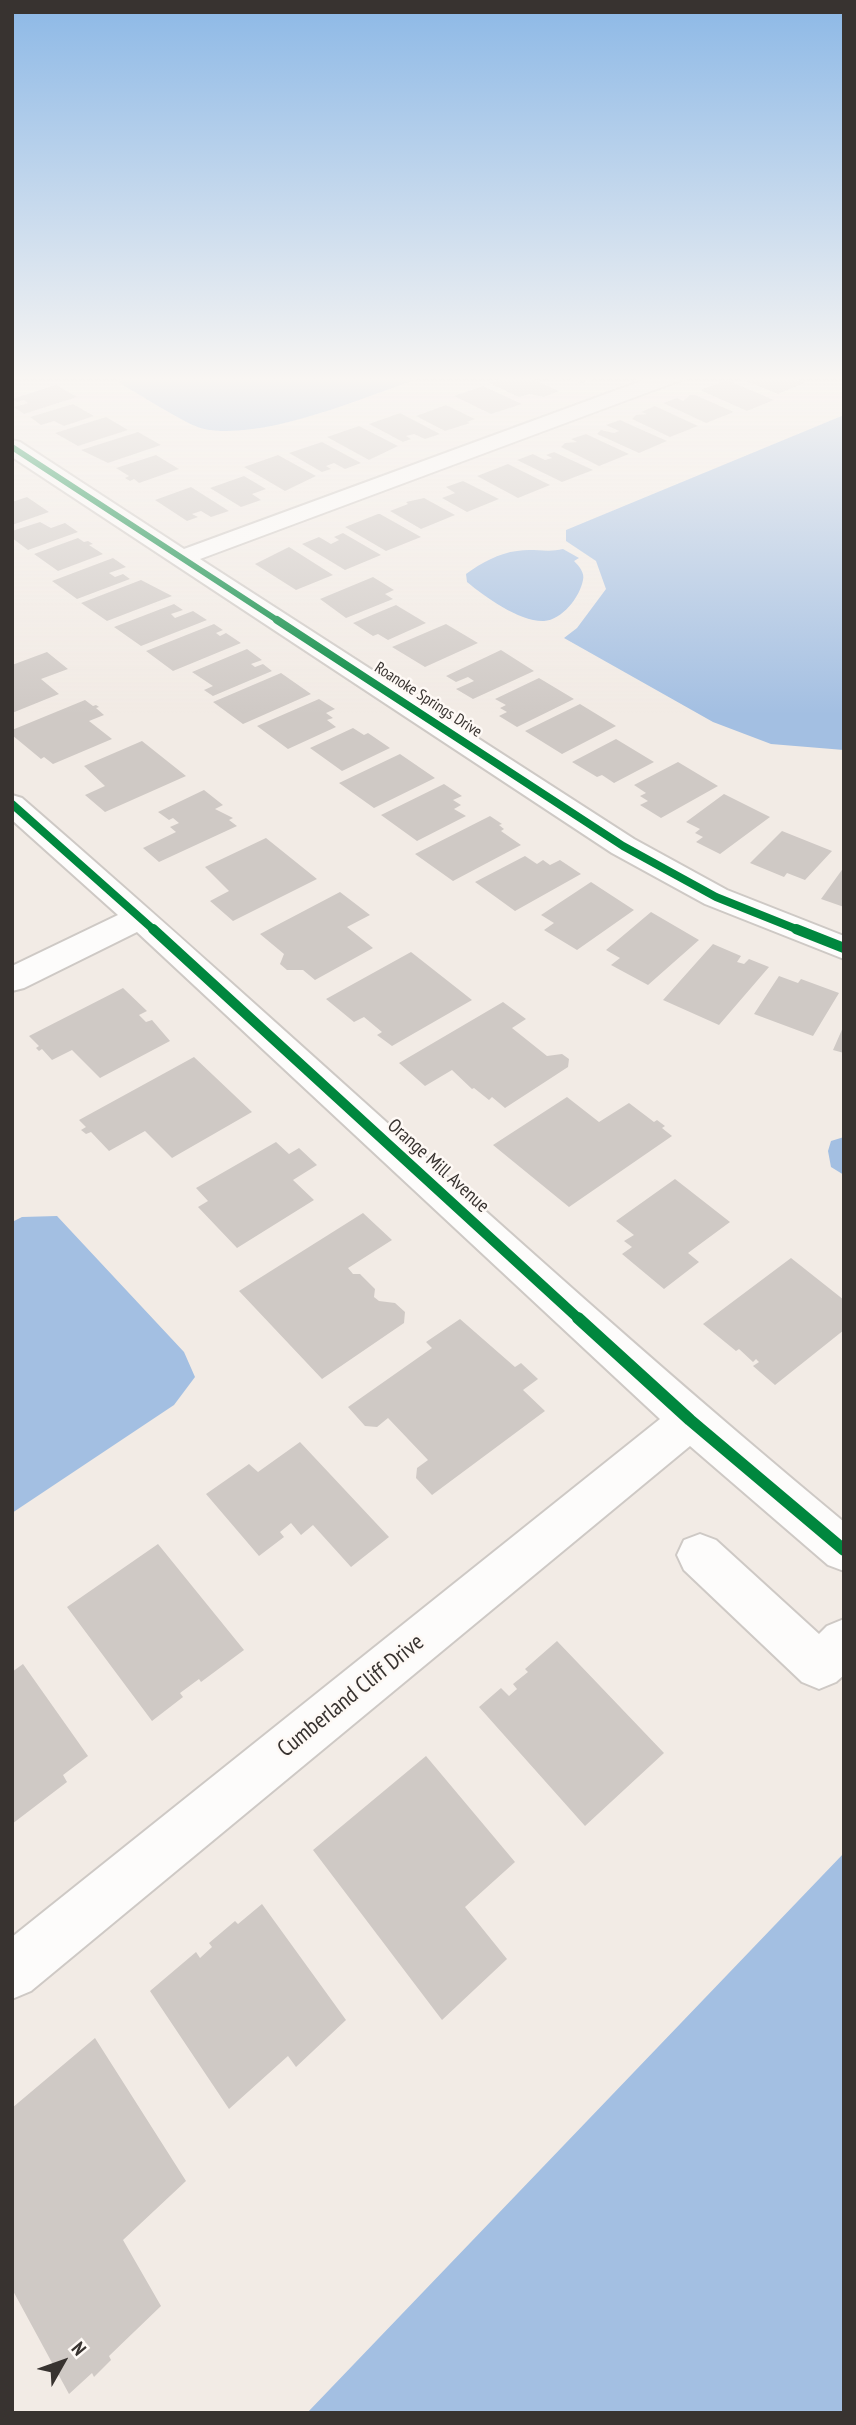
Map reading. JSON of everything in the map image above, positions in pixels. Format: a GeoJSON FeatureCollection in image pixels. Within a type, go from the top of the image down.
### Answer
{"type":"FeatureCollection","features":[{"type":"Feature","properties":{"kind":"street","name":"Roanoke Springs Drive"},"geometry":{"type":"LineString","coordinates":[[76,489],[623,846],[716,897],[844,948]]}},
{"type":"Feature","properties":{"kind":"street"},"geometry":{"type":"LineString","coordinates":[[181,558],[367,489]]}},
{"type":"Feature","properties":{"kind":"street","name":"Orange Mill Avenue"},"geometry":{"type":"LineString","coordinates":[[12,804],[140,917],[690,1420],[844,1550]]}},
{"type":"Feature","properties":{"kind":"street"},"geometry":{"type":"LineString","coordinates":[[12,980],[140,917]]}},
{"type":"Feature","properties":{"kind":"street","name":"Cumberland Cliff Drive"},"geometry":{"type":"LineString","coordinates":[[12,1972],[690,1420]]}},
{"type":"Feature","properties":{"kind":"street"},"geometry":{"type":"LineString","coordinates":[[700,1555],[819,1666],[844,1642]]}},
{"type":"Feature","properties":{"kind":"water"},"geometry":{"type":"Polygon","coordinates":[[[665,489],[844,489],[844,750],[771,744],[713,722],[564,638],[577,628],[606,589],[596,561],[566,541],[566,530],[665,489]]]}},
{"type":"Feature","properties":{"kind":"water"},"geometry":{"type":"Polygon","coordinates":[[[563,549],[579,558],[574,561],[580,567],[583,580],[569,607],[551,620],[535,620],[514,613],[467,582],[466,574],[484,562],[504,554],[523,550],[563,549]]]}},
{"type":"Feature","properties":{"kind":"water"},"geometry":{"type":"Polygon","coordinates":[[[844,1137],[844,1175],[831,1167],[828,1151],[831,1141],[844,1137]]]}},
{"type":"Feature","properties":{"kind":"water"},"geometry":{"type":"Polygon","coordinates":[[[57,1216],[184,1352],[195,1377],[174,1405],[12,1513],[12,1222],[22,1217],[57,1216]]]}},
{"type":"Feature","properties":{"kind":"water"},"geometry":{"type":"Polygon","coordinates":[[[844,1853],[844,2413],[307,2413],[844,1853]]]}},
{"type":"Feature","properties":{"kind":"building"},"geometry":{"type":"Polygon","coordinates":[[[185,489],[194,489],[229,511],[211,517],[201,511],[192,514],[198,517],[187,521],[155,500],[185,489]]]}},
{"type":"Feature","properties":{"kind":"building"},"geometry":{"type":"Polygon","coordinates":[[[212,489],[266,489],[252,494],[261,500],[241,507],[212,489]]]}},
{"type":"Feature","properties":{"kind":"building"},"geometry":{"type":"Polygon","coordinates":[[[449,489],[479,489],[499,499],[467,512],[442,498],[455,493],[449,489]]]}},
{"type":"Feature","properties":{"kind":"building"},"geometry":{"type":"Polygon","coordinates":[[[502,489],[540,489],[518,498],[502,489]]]}},
{"type":"Feature","properties":{"kind":"building"},"geometry":{"type":"Polygon","coordinates":[[[27,497],[49,512],[12,525],[12,502],[27,497]]]}},
{"type":"Feature","properties":{"kind":"building"},"geometry":{"type":"Polygon","coordinates":[[[424,498],[455,515],[421,529],[390,511],[408,504],[406,502],[424,498]]]}},
{"type":"Feature","properties":{"kind":"building"},"geometry":{"type":"Polygon","coordinates":[[[378,514],[421,537],[386,551],[345,527],[378,514]]]}},
{"type":"Feature","properties":{"kind":"building"},"geometry":{"type":"Polygon","coordinates":[[[40,522],[51,528],[65,523],[78,532],[28,550],[12,538],[12,531],[40,522]]]}},
{"type":"Feature","properties":{"kind":"building"},"geometry":{"type":"Polygon","coordinates":[[[343,533],[381,555],[345,570],[302,544],[319,537],[331,544],[339,540],[334,537],[343,533]]]}},
{"type":"Feature","properties":{"kind":"building"},"geometry":{"type":"Polygon","coordinates":[[[78,538],[93,544],[89,545],[103,554],[58,571],[34,554],[78,538]]]}},
{"type":"Feature","properties":{"kind":"building"},"geometry":{"type":"Polygon","coordinates":[[[289,547],[333,575],[296,590],[255,564],[289,547]]]}},
{"type":"Feature","properties":{"kind":"building"},"geometry":{"type":"Polygon","coordinates":[[[113,558],[126,567],[109,573],[115,577],[123,574],[130,579],[77,599],[52,581],[113,558]]]}},
{"type":"Feature","properties":{"kind":"building"},"geometry":{"type":"Polygon","coordinates":[[[373,577],[394,590],[385,594],[393,599],[346,618],[320,599],[373,577]]]}},
{"type":"Feature","properties":{"kind":"building"},"geometry":{"type":"Polygon","coordinates":[[[141,580],[172,596],[107,621],[81,603],[141,580]]]}},
{"type":"Feature","properties":{"kind":"building"},"geometry":{"type":"Polygon","coordinates":[[[174,604],[183,610],[171,614],[175,618],[193,611],[207,620],[141,646],[114,627],[174,604]]]}},
{"type":"Feature","properties":{"kind":"building"},"geometry":{"type":"Polygon","coordinates":[[[396,605],[426,623],[388,640],[378,634],[373,636],[353,623],[396,605]]]}},
{"type":"Feature","properties":{"kind":"building"},"geometry":{"type":"Polygon","coordinates":[[[214,624],[223,630],[216,633],[220,636],[226,633],[241,643],[173,671],[146,651],[214,624]]]}},
{"type":"Feature","properties":{"kind":"building"},"geometry":{"type":"Polygon","coordinates":[[[446,624],[478,643],[425,667],[392,647],[446,624]]]}},
{"type":"Feature","properties":{"kind":"building"},"geometry":{"type":"Polygon","coordinates":[[[247,649],[262,660],[251,664],[255,667],[263,664],[272,671],[213,696],[204,690],[213,686],[192,672],[247,649]]]}},
{"type":"Feature","properties":{"kind":"building"},"geometry":{"type":"Polygon","coordinates":[[[501,650],[534,671],[473,699],[456,689],[474,681],[468,677],[456,682],[446,676],[501,650]]]}},
{"type":"Feature","properties":{"kind":"building"},"geometry":{"type":"Polygon","coordinates":[[[47,652],[68,669],[41,679],[59,694],[12,713],[12,665],[47,652]]]}},
{"type":"Feature","properties":{"kind":"building"},"geometry":{"type":"Polygon","coordinates":[[[281,673],[311,694],[243,724],[213,702],[281,673]]]}},
{"type":"Feature","properties":{"kind":"building"},"geometry":{"type":"Polygon","coordinates":[[[539,678],[574,699],[517,727],[499,716],[507,712],[500,708],[506,705],[495,699],[539,678]]]}},
{"type":"Feature","properties":{"kind":"building"},"geometry":{"type":"Polygon","coordinates":[[[319,699],[335,709],[326,713],[333,718],[327,720],[336,727],[288,749],[257,726],[319,699]]]}},
{"type":"Feature","properties":{"kind":"building"},"geometry":{"type":"Polygon","coordinates":[[[85,700],[99,707],[96,708],[104,715],[89,721],[112,739],[53,764],[44,757],[41,759],[12,735],[12,730],[85,700]]]}},
{"type":"Feature","properties":{"kind":"building"},"geometry":{"type":"Polygon","coordinates":[[[580,704],[616,726],[562,754],[525,731],[580,704]]]}},
{"type":"Feature","properties":{"kind":"building"},"geometry":{"type":"Polygon","coordinates":[[[353,728],[364,735],[368,733],[390,748],[342,771],[310,748],[353,728]]]}},
{"type":"Feature","properties":{"kind":"building"},"geometry":{"type":"Polygon","coordinates":[[[616,739],[654,762],[614,783],[602,775],[597,777],[572,762],[616,739]]]}},
{"type":"Feature","properties":{"kind":"building"},"geometry":{"type":"Polygon","coordinates":[[[142,741],[186,776],[105,812],[85,795],[105,786],[84,766],[142,741]]]}},
{"type":"Feature","properties":{"kind":"building"},"geometry":{"type":"Polygon","coordinates":[[[400,754],[435,778],[374,808],[339,783],[400,754]]]}},
{"type":"Feature","properties":{"kind":"building"},"geometry":{"type":"Polygon","coordinates":[[[678,762],[718,786],[661,818],[640,805],[648,801],[640,796],[646,793],[634,785],[678,762]]]}},
{"type":"Feature","properties":{"kind":"building"},"geometry":{"type":"Polygon","coordinates":[[[444,784],[462,796],[453,800],[461,805],[454,809],[466,816],[417,841],[381,815],[444,784]]]}},
{"type":"Feature","properties":{"kind":"building"},"geometry":{"type":"Polygon","coordinates":[[[204,790],[223,805],[215,809],[233,818],[229,820],[237,826],[159,862],[143,848],[176,832],[170,827],[179,823],[158,812],[204,790]]]}},
{"type":"Feature","properties":{"kind":"building"},"geometry":{"type":"Polygon","coordinates":[[[724,794],[770,817],[720,854],[696,842],[703,837],[695,833],[700,829],[686,822],[724,794]]]}},
{"type":"Feature","properties":{"kind":"building"},"geometry":{"type":"Polygon","coordinates":[[[490,816],[502,824],[499,825],[504,829],[501,831],[521,845],[453,881],[415,854],[490,816]]]}},
{"type":"Feature","properties":{"kind":"building"},"geometry":{"type":"Polygon","coordinates":[[[782,831],[832,851],[805,880],[787,873],[784,877],[750,863],[782,831]]]}},
{"type":"Feature","properties":{"kind":"building"},"geometry":{"type":"Polygon","coordinates":[[[266,838],[317,879],[233,921],[210,901],[229,891],[205,867],[266,838]]]}},
{"type":"Feature","properties":{"kind":"building"},"geometry":{"type":"Polygon","coordinates":[[[525,856],[537,864],[543,860],[550,865],[560,860],[581,874],[515,911],[475,882],[525,856]]]}},
{"type":"Feature","properties":{"kind":"building"},"geometry":{"type":"Polygon","coordinates":[[[844,867],[844,907],[821,899],[844,867]]]}},
{"type":"Feature","properties":{"kind":"building"},"geometry":{"type":"Polygon","coordinates":[[[591,882],[634,910],[577,950],[544,930],[554,923],[541,915],[591,882]]]}},
{"type":"Feature","properties":{"kind":"building"},"geometry":{"type":"Polygon","coordinates":[[[340,892],[370,915],[347,927],[373,948],[315,980],[303,970],[287,970],[280,964],[284,954],[260,934],[340,892]]]}},
{"type":"Feature","properties":{"kind":"building"},"geometry":{"type":"Polygon","coordinates":[[[651,912],[699,940],[648,985],[611,965],[620,958],[606,950],[651,912]]]}},
{"type":"Feature","properties":{"kind":"building"},"geometry":{"type":"Polygon","coordinates":[[[713,944],[741,956],[737,962],[744,964],[749,959],[769,967],[719,1025],[663,1000],[713,944]]]}},
{"type":"Feature","properties":{"kind":"building"},"geometry":{"type":"Polygon","coordinates":[[[411,952],[472,1000],[392,1046],[377,1035],[382,1032],[364,1017],[354,1022],[326,999],[411,952]]]}},
{"type":"Feature","properties":{"kind":"building"},"geometry":{"type":"Polygon","coordinates":[[[779,976],[798,983],[801,979],[839,993],[813,1036],[754,1014],[779,976]]]}},
{"type":"Feature","properties":{"kind":"building"},"geometry":{"type":"Polygon","coordinates":[[[123,988],[147,1011],[139,1015],[146,1022],[152,1020],[170,1041],[100,1078],[72,1050],[52,1060],[42,1049],[39,1051],[36,1048],[39,1046],[29,1036],[123,988]]]}},
{"type":"Feature","properties":{"kind":"building"},"geometry":{"type":"Polygon","coordinates":[[[503,1002],[526,1019],[512,1028],[547,1056],[562,1054],[569,1059],[568,1067],[505,1108],[492,1097],[489,1100],[472,1089],[452,1070],[425,1086],[399,1063],[503,1002]]]}},
{"type":"Feature","properties":{"kind":"building"},"geometry":{"type":"Polygon","coordinates":[[[844,1025],[844,1053],[833,1050],[844,1025]]]}},
{"type":"Feature","properties":{"kind":"building"},"geometry":{"type":"Polygon","coordinates":[[[194,1057],[252,1112],[172,1158],[145,1131],[109,1151],[91,1132],[86,1134],[81,1130],[86,1127],[79,1120],[194,1057]]]}},
{"type":"Feature","properties":{"kind":"building"},"geometry":{"type":"Polygon","coordinates":[[[567,1097],[599,1122],[629,1103],[654,1122],[657,1120],[665,1126],[662,1128],[672,1136],[569,1207],[493,1145],[567,1097]]]}},
{"type":"Feature","properties":{"kind":"building"},"geometry":{"type":"Polygon","coordinates":[[[276,1142],[289,1154],[299,1148],[317,1165],[293,1180],[314,1200],[237,1248],[198,1207],[208,1201],[196,1188],[276,1142]]]}},
{"type":"Feature","properties":{"kind":"building"},"geometry":{"type":"Polygon","coordinates":[[[675,1179],[730,1222],[688,1253],[699,1262],[664,1289],[622,1254],[632,1247],[624,1241],[634,1235],[616,1221],[675,1179]]]}},
{"type":"Feature","properties":{"kind":"building"},"geometry":{"type":"Polygon","coordinates":[[[363,1213],[392,1240],[348,1268],[353,1274],[360,1274],[375,1289],[374,1297],[379,1301],[395,1303],[405,1312],[404,1323],[322,1379],[239,1291],[363,1213]]]}},
{"type":"Feature","properties":{"kind":"building"},"geometry":{"type":"Polygon","coordinates":[[[791,1258],[844,1300],[844,1330],[775,1385],[753,1366],[759,1362],[756,1359],[753,1362],[739,1349],[736,1351],[703,1324],[791,1258]]]}},
{"type":"Feature","properties":{"kind":"building"},"geometry":{"type":"Polygon","coordinates":[[[460,1319],[515,1367],[521,1363],[538,1379],[523,1390],[545,1411],[432,1495],[416,1478],[417,1468],[428,1460],[388,1418],[377,1427],[365,1426],[348,1407],[432,1348],[426,1342],[460,1319]]]}},
{"type":"Feature","properties":{"kind":"building"},"geometry":{"type":"Polygon","coordinates":[[[300,1442],[389,1537],[351,1567],[313,1525],[301,1535],[291,1523],[280,1532],[284,1537],[259,1556],[206,1494],[249,1464],[258,1472],[300,1442]]]}},
{"type":"Feature","properties":{"kind":"building"},"geometry":{"type":"Polygon","coordinates":[[[158,1544],[244,1650],[201,1682],[199,1679],[180,1693],[183,1697],[152,1721],[67,1607],[158,1544]]]}},
{"type":"Feature","properties":{"kind":"building"},"geometry":{"type":"Polygon","coordinates":[[[557,1641],[664,1753],[585,1826],[479,1707],[501,1688],[509,1696],[517,1689],[513,1684],[528,1672],[525,1669],[557,1641]]]}},
{"type":"Feature","properties":{"kind":"building"},"geometry":{"type":"Polygon","coordinates":[[[23,1664],[88,1756],[63,1775],[67,1782],[12,1824],[12,1672],[23,1664]]]}},
{"type":"Feature","properties":{"kind":"building"},"geometry":{"type":"Polygon","coordinates":[[[426,1756],[515,1862],[465,1907],[507,1959],[442,2020],[313,1850],[426,1756]]]}},
{"type":"Feature","properties":{"kind":"building"},"geometry":{"type":"Polygon","coordinates":[[[262,1904],[346,2020],[296,2067],[288,2056],[229,2109],[150,1991],[196,1952],[200,1958],[212,1947],[209,1943],[235,1921],[238,1924],[262,1904]]]}},
{"type":"Feature","properties":{"kind":"building"},"geometry":{"type":"Polygon","coordinates":[[[95,2038],[186,2181],[123,2240],[161,2306],[109,2356],[111,2360],[94,2377],[92,2373],[69,2394],[12,2289],[12,2108],[95,2038]]]}},
{"type":"Feature","properties":{"kind":"cycle path"},"geometry":{"type":"LineString","coordinates":[[77,489],[623,846],[716,897],[844,948]]}},
{"type":"Feature","properties":{"kind":"cycle path"},"geometry":{"type":"LineString","coordinates":[[12,804],[140,917],[690,1420],[844,1550]]}}]}
